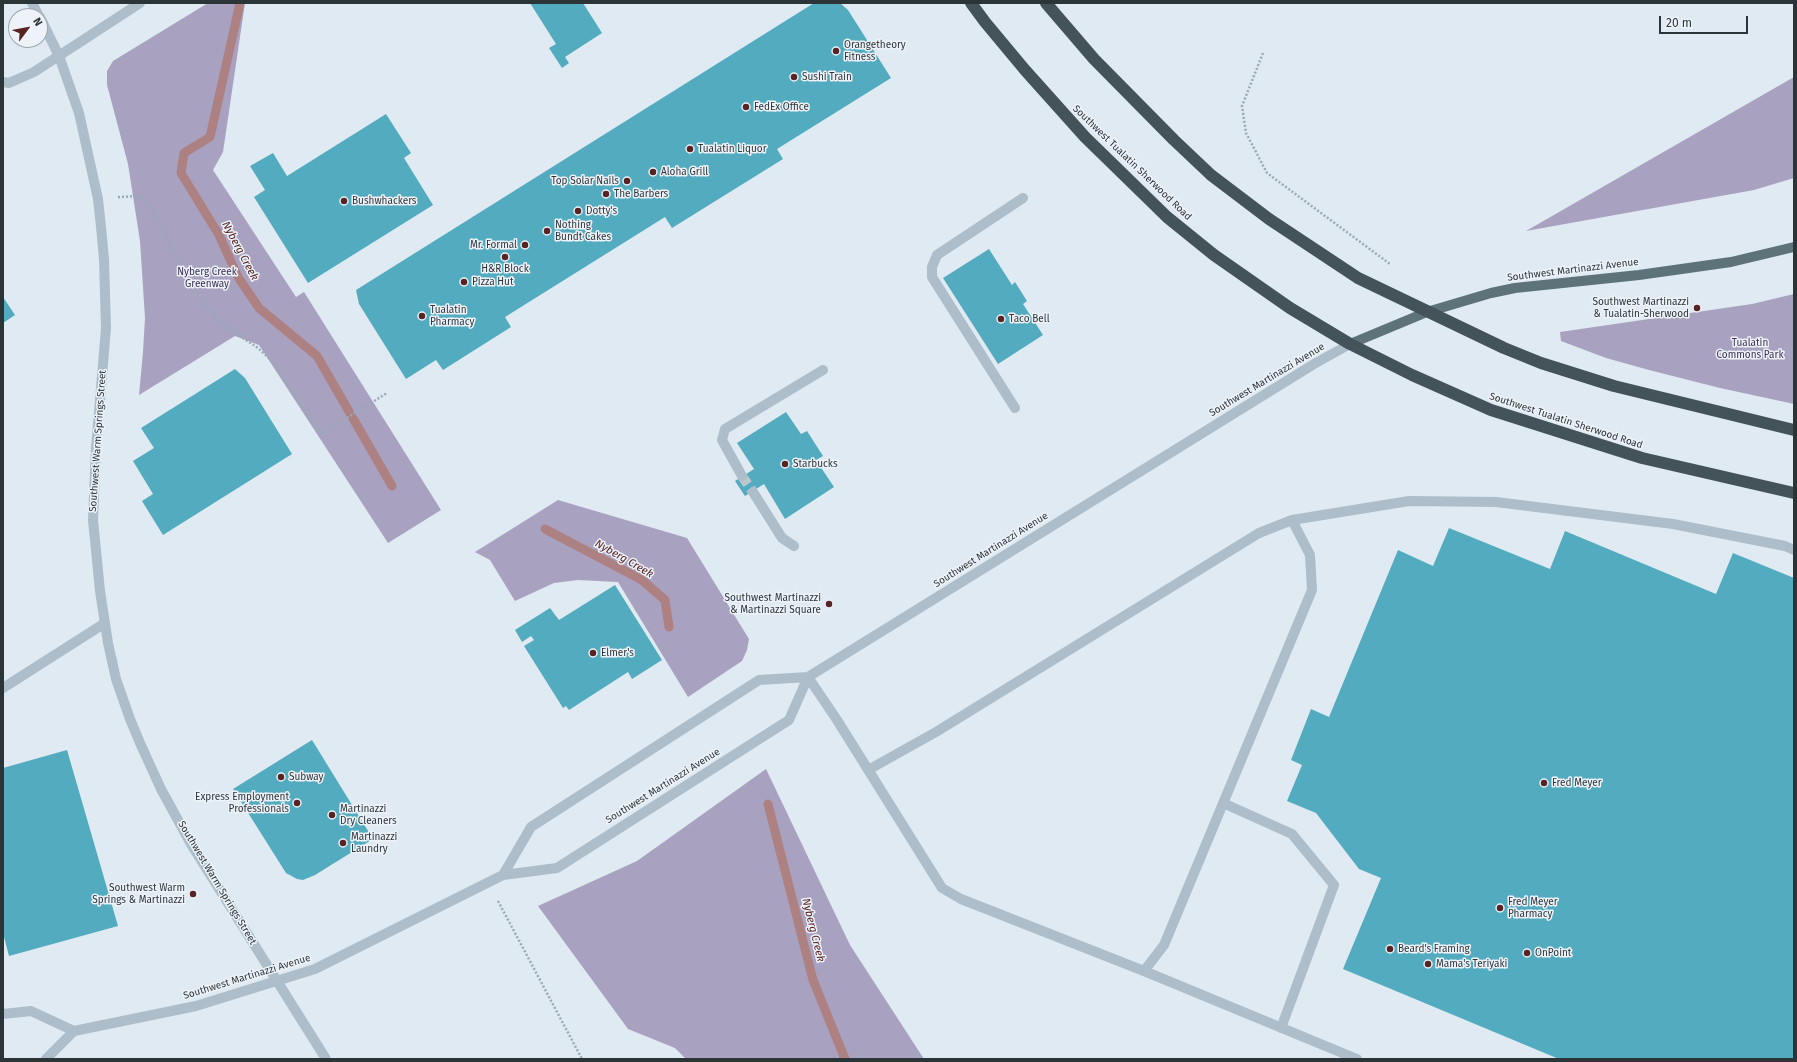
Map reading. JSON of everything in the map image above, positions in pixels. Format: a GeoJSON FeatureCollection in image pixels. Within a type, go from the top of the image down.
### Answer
{"type":"FeatureCollection","features":[{"type":"Feature","properties":{"kind":"highway","name":"Southwest Tualatin Sherwood Road"},"geometry":{"type":"LineString","coordinates":[[971,3],[1020,64],[1086,137],[1168,217],[1214,255],[1290,308],[1350,344],[1412,375],[1491,410],[1642,458],[1794,493]]}},
{"type":"Feature","properties":{"kind":"highway"},"geometry":{"type":"LineString","coordinates":[[1046,3],[1094,59],[1211,175],[1268,219],[1358,278],[1504,348],[1542,363],[1614,386],[1794,430]]}},
{"type":"Feature","properties":{"kind":"main road","name":"Southwest Martinazzi Avenue"},"geometry":{"type":"LineString","coordinates":[[1350,344],[1427,312],[1464,300],[1515,288],[1639,275],[1731,262],[1794,247]]}},
{"type":"Feature","properties":{"kind":"street"},"geometry":{"type":"LineString","coordinates":[[3,82],[9,83],[34,72],[140,3]]}},
{"type":"Feature","properties":{"kind":"street","name":"Southwest Warm Springs Street"},"geometry":{"type":"LineString","coordinates":[[48,33],[59,56],[79,114],[98,199],[104,259],[106,328],[96,448],[93,520],[105,623],[116,679],[130,719],[162,789],[191,844],[326,1059]]}},
{"type":"Feature","properties":{"kind":"street"},"geometry":{"type":"LineString","coordinates":[[1015,408],[932,277],[932,267],[937,255],[1023,198]]}},
{"type":"Feature","properties":{"kind":"street","name":"Southwest Martinazzi Avenue"},"geometry":{"type":"LineString","coordinates":[[503,875],[531,827],[759,680],[808,678],[1314,364],[1350,344]]}},
{"type":"Feature","properties":{"kind":"street"},"geometry":{"type":"LineString","coordinates":[[742,476],[722,440],[725,429],[823,370]]}},
{"type":"Feature","properties":{"kind":"street"},"geometry":{"type":"LineString","coordinates":[[753,492],[782,538],[794,546]]}},
{"type":"Feature","properties":{"kind":"street"},"geometry":{"type":"LineString","coordinates":[[868,770],[936,732],[1259,533],[1292,520],[1408,500],[1496,502],[1673,524],[1785,546],[1794,550]]}},
{"type":"Feature","properties":{"kind":"street"},"geometry":{"type":"LineString","coordinates":[[1144,971],[1164,945],[1312,590],[1310,555],[1292,520]]}},
{"type":"Feature","properties":{"kind":"street"},"geometry":{"type":"LineString","coordinates":[[3,688],[105,623]]}},
{"type":"Feature","properties":{"kind":"street"},"geometry":{"type":"LineString","coordinates":[[808,678],[942,888],[961,899],[1144,971],[1357,1059]]}},
{"type":"Feature","properties":{"kind":"street","name":"Southwest Martinazzi Avenue"},"geometry":{"type":"LineString","coordinates":[[74,1031],[196,1006],[277,982],[315,969],[503,875],[557,868],[789,720],[808,678]]}},
{"type":"Feature","properties":{"kind":"street"},"geometry":{"type":"LineString","coordinates":[[1224,803],[1292,834],[1334,885],[1281,1028]]}},
{"type":"Feature","properties":{"kind":"street"},"geometry":{"type":"LineString","coordinates":[[3,1014],[31,1010],[74,1031],[46,1059]]}},
{"type":"Feature","properties":{"kind":"path"},"geometry":{"type":"LineString","coordinates":[[1263,53],[1242,106],[1246,133],[1267,173],[1390,264]]}},
{"type":"Feature","properties":{"kind":"path"},"geometry":{"type":"LineString","coordinates":[[98,199],[140,196],[150,205],[190,283],[208,309],[225,326],[258,348],[271,360],[321,434],[387,393]]}},
{"type":"Feature","properties":{"kind":"path"},"geometry":{"type":"LineString","coordinates":[[488,883],[582,1059]]}},
{"type":"Feature","properties":{"kind":"green space","name":"Nyberg Creek Greenway"},"geometry":{"type":"Polygon","coordinates":[[[208,3],[245,3],[223,152],[213,170],[296,297],[304,292],[441,510],[388,543],[259,345],[235,336],[139,395],[145,318],[140,241],[128,164],[107,85],[107,71],[113,61],[208,3]]]}},
{"type":"Feature","properties":{"kind":"green space"},"geometry":{"type":"Polygon","coordinates":[[[1794,77],[1794,178],[1754,190],[1526,231],[1794,77]]]}},
{"type":"Feature","properties":{"kind":"green space","name":"Tualatin Commons Park"},"geometry":{"type":"Polygon","coordinates":[[[1794,294],[1794,404],[1720,388],[1649,370],[1606,358],[1561,341],[1560,332],[1752,304],[1794,294]]]}},
{"type":"Feature","properties":{"kind":"green space"},"geometry":{"type":"Polygon","coordinates":[[[558,500],[687,538],[749,639],[747,650],[742,661],[688,697],[618,582],[578,580],[554,583],[515,601],[490,560],[475,552],[558,500]]]}},
{"type":"Feature","properties":{"kind":"green space"},"geometry":{"type":"Polygon","coordinates":[[[766,769],[850,945],[924,1059],[686,1059],[675,1048],[628,1029],[538,906],[637,861],[766,769]]]}},
{"type":"Feature","properties":{"kind":"building"},"geometry":{"type":"Polygon","coordinates":[[[530,3],[583,3],[602,33],[565,57],[569,63],[562,68],[549,48],[556,44],[530,3]]]}},
{"type":"Feature","properties":{"kind":"building"},"geometry":{"type":"Polygon","coordinates":[[[814,3],[840,3],[848,10],[891,78],[777,149],[783,159],[672,228],[665,217],[505,317],[511,327],[443,370],[436,360],[406,379],[359,304],[356,290],[814,3]]]}},
{"type":"Feature","properties":{"kind":"building","name":"Bushwhackers"},"geometry":{"type":"Polygon","coordinates":[[[386,114],[411,153],[404,158],[433,205],[308,283],[254,197],[265,190],[250,166],[273,153],[287,176],[386,114]]]}},
{"type":"Feature","properties":{"kind":"building","name":"Taco Bell"},"geometry":{"type":"Polygon","coordinates":[[[989,249],[1012,285],[1015,282],[1027,301],[1023,304],[1043,335],[998,364],[943,278],[989,249]]]}},
{"type":"Feature","properties":{"kind":"building"},"geometry":{"type":"Polygon","coordinates":[[[3,297],[15,315],[3,323],[3,297]]]}},
{"type":"Feature","properties":{"kind":"building"},"geometry":{"type":"Polygon","coordinates":[[[235,369],[245,378],[292,454],[163,535],[142,501],[153,494],[133,461],[154,448],[141,428],[235,369]]]}},
{"type":"Feature","properties":{"kind":"building","name":"Starbucks"},"geometry":{"type":"Polygon","coordinates":[[[786,412],[801,434],[807,431],[823,456],[816,460],[834,487],[785,519],[764,484],[745,496],[735,481],[754,469],[737,443],[786,412]]]}},
{"type":"Feature","properties":{"kind":"building","name":"Fred Meyer"},"geometry":{"type":"Polygon","coordinates":[[[1449,528],[1550,569],[1565,531],[1716,594],[1733,553],[1794,578],[1794,1059],[1559,1059],[1343,969],[1381,878],[1359,869],[1316,813],[1287,801],[1302,765],[1291,760],[1311,709],[1329,717],[1398,550],[1433,566],[1449,528]]]}},
{"type":"Feature","properties":{"kind":"building","name":"Elmer's"},"geometry":{"type":"Polygon","coordinates":[[[615,585],[662,660],[632,679],[628,672],[569,710],[566,706],[563,708],[524,646],[534,640],[531,636],[522,642],[515,630],[550,608],[559,620],[615,585]]]}},
{"type":"Feature","properties":{"kind":"building"},"geometry":{"type":"Polygon","coordinates":[[[312,740],[373,839],[315,875],[303,880],[297,879],[286,873],[233,789],[312,740]]]}},
{"type":"Feature","properties":{"kind":"building"},"geometry":{"type":"Polygon","coordinates":[[[67,750],[118,926],[9,956],[3,933],[3,768],[67,750]]]}},
{"type":"Feature","properties":{"kind":"waterway","name":"Nyberg Creek"},"geometry":{"type":"LineString","coordinates":[[240,3],[210,137],[184,153],[181,173],[219,235],[238,277],[259,308],[317,356],[392,486]]}},
{"type":"Feature","properties":{"kind":"waterway","name":"Nyberg Creek"},"geometry":{"type":"LineString","coordinates":[[545,529],[642,580],[665,600],[669,627]]}},
{"type":"Feature","properties":{"kind":"waterway","name":"Nyberg Creek"},"geometry":{"type":"LineString","coordinates":[[768,804],[813,980],[845,1059]]}},
{"type":"Feature","properties":{"kind":"tunnel"},"geometry":{"type":"LineString","coordinates":[[742,476],[753,492]]}},
{"type":"Feature","properties":{"kind":"place","name":"Orangetheory Fitness"},"geometry":{"type":"Point","coordinates":[836,51]}},
{"type":"Feature","properties":{"kind":"place","name":"Sushi Train"},"geometry":{"type":"Point","coordinates":[794,77]}},
{"type":"Feature","properties":{"kind":"place","name":"FedEx Office"},"geometry":{"type":"Point","coordinates":[746,107]}},
{"type":"Feature","properties":{"kind":"place","name":"Tualatin Liquor"},"geometry":{"type":"Point","coordinates":[690,149]}},
{"type":"Feature","properties":{"kind":"place","name":"Aloha Grill"},"geometry":{"type":"Point","coordinates":[653,172]}},
{"type":"Feature","properties":{"kind":"place","name":"Top Solar Nails"},"geometry":{"type":"Point","coordinates":[627,181]}},
{"type":"Feature","properties":{"kind":"place","name":"The Barbers"},"geometry":{"type":"Point","coordinates":[606,194]}},
{"type":"Feature","properties":{"kind":"place","name":"Bushwhackers"},"geometry":{"type":"Point","coordinates":[344,201]}},
{"type":"Feature","properties":{"kind":"place","name":"Dotty's"},"geometry":{"type":"Point","coordinates":[578,211]}},
{"type":"Feature","properties":{"kind":"place","name":"Nothing Bundt Cakes"},"geometry":{"type":"Point","coordinates":[547,231]}},
{"type":"Feature","properties":{"kind":"place","name":"Mr. Formal"},"geometry":{"type":"Point","coordinates":[525,245]}},
{"type":"Feature","properties":{"kind":"place","name":"H&R Block"},"geometry":{"type":"Point","coordinates":[505,257]}},
{"type":"Feature","properties":{"kind":"place","name":"Pizza Hut"},"geometry":{"type":"Point","coordinates":[464,282]}},
{"type":"Feature","properties":{"kind":"place","name":"Southwest Martinazzi & Tualatin-Sherwood"},"geometry":{"type":"Point","coordinates":[1697,308]}},
{"type":"Feature","properties":{"kind":"place","name":"Tualatin Pharmacy"},"geometry":{"type":"Point","coordinates":[422,316]}},
{"type":"Feature","properties":{"kind":"place","name":"Taco Bell"},"geometry":{"type":"Point","coordinates":[1001,319]}},
{"type":"Feature","properties":{"kind":"place","name":"Starbucks"},"geometry":{"type":"Point","coordinates":[785,464]}},
{"type":"Feature","properties":{"kind":"place","name":"Southwest Martinazzi & Martinazzi Square"},"geometry":{"type":"Point","coordinates":[829,604]}},
{"type":"Feature","properties":{"kind":"place","name":"Elmer's"},"geometry":{"type":"Point","coordinates":[593,653]}},
{"type":"Feature","properties":{"kind":"place","name":"Subway"},"geometry":{"type":"Point","coordinates":[281,777]}},
{"type":"Feature","properties":{"kind":"place","name":"Fred Meyer"},"geometry":{"type":"Point","coordinates":[1544,783]}},
{"type":"Feature","properties":{"kind":"place","name":"Express Employment Professionals"},"geometry":{"type":"Point","coordinates":[297,803]}},
{"type":"Feature","properties":{"kind":"place","name":"Martinazzi Dry Cleaners"},"geometry":{"type":"Point","coordinates":[332,815]}},
{"type":"Feature","properties":{"kind":"place","name":"Martinazzi Laundry"},"geometry":{"type":"Point","coordinates":[343,843]}},
{"type":"Feature","properties":{"kind":"place","name":"Southwest Warm Springs & Martinazzi"},"geometry":{"type":"Point","coordinates":[193,894]}},
{"type":"Feature","properties":{"kind":"place","name":"Fred Meyer Pharmacy"},"geometry":{"type":"Point","coordinates":[1500,908]}},
{"type":"Feature","properties":{"kind":"place","name":"Beard's Framing"},"geometry":{"type":"Point","coordinates":[1390,949]}},
{"type":"Feature","properties":{"kind":"place","name":"OnPoint"},"geometry":{"type":"Point","coordinates":[1527,953]}},
{"type":"Feature","properties":{"kind":"place","name":"Mama's Teriyaki"},"geometry":{"type":"Point","coordinates":[1428,964]}}]}
